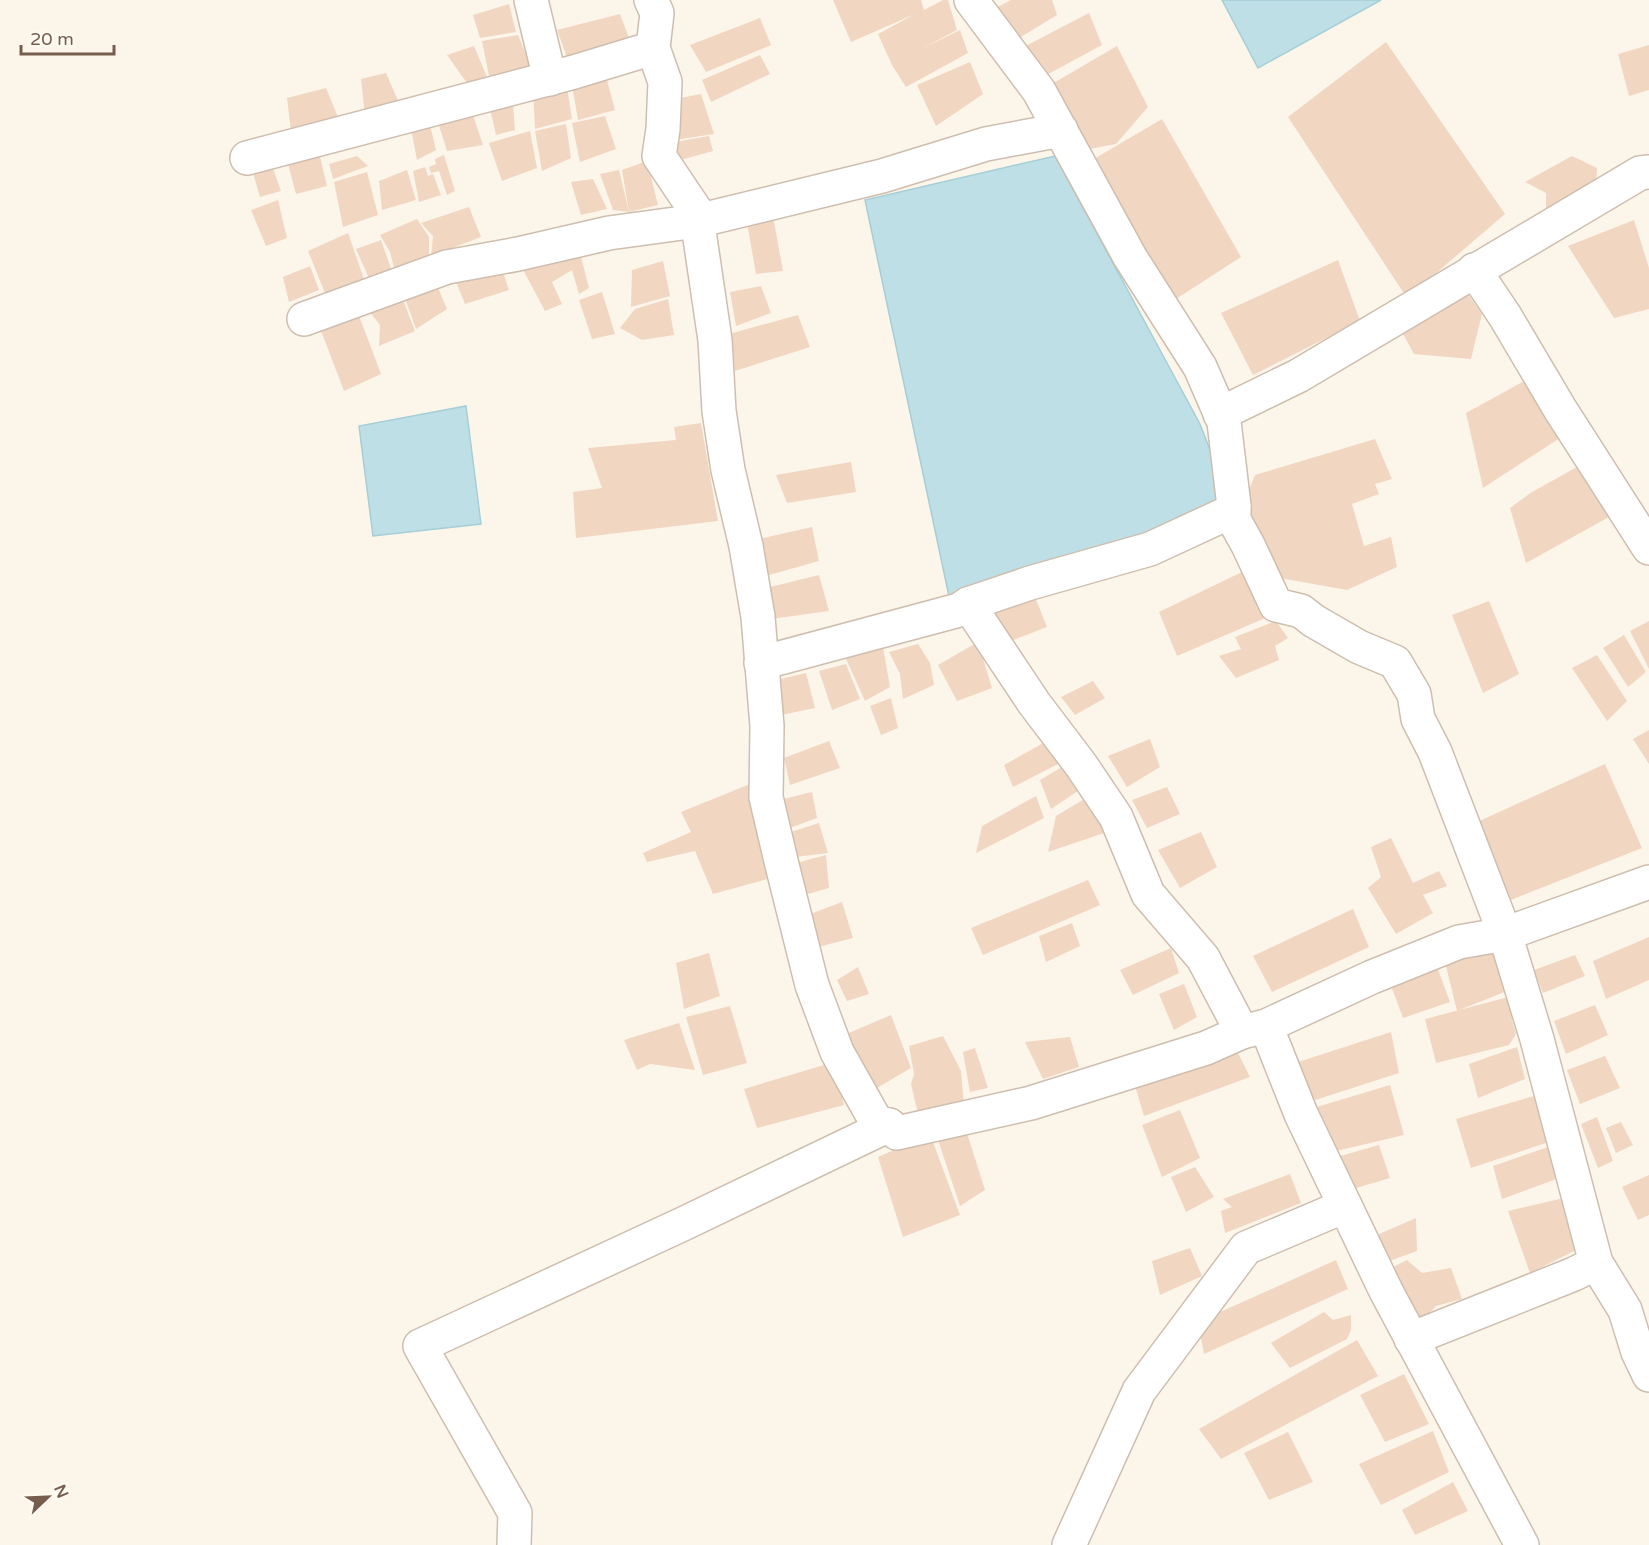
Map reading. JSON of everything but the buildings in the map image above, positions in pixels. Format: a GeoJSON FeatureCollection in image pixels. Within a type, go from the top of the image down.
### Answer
{"type":"FeatureCollection","features":[{"type":"Feature","properties":{"kind":"street"},"geometry":{"type":"LineString","coordinates":[[531,0],[550,79]]}},
{"type":"Feature","properties":{"kind":"street"},"geometry":{"type":"LineString","coordinates":[[651,0],[657,13],[653,48],[665,82],[663,129],[659,156],[696,211],[715,340],[719,411],[728,470],[747,546],[758,617],[767,726],[766,797],[812,986],[837,1052],[877,1123],[889,1125],[897,1133],[1031,1103],[1206,1048],[1460,942],[1505,934],[1649,882]]}},
{"type":"Feature","properties":{"kind":"street"},"geometry":{"type":"LineString","coordinates":[[971,0],[1039,91],[1130,257],[1200,367],[1224,422],[1234,520],[1276,605],[1301,611],[1359,647],[1395,662],[1414,694],[1418,719],[1435,752],[1505,934],[1537,1039],[1596,1263],[1637,1307],[1638,1352],[1649,1376]]}},
{"type":"Feature","properties":{"kind":"street"},"geometry":{"type":"LineString","coordinates":[[246,158],[550,79],[653,48]]}},
{"type":"Feature","properties":{"kind":"street"},"geometry":{"type":"LineString","coordinates":[[304,319],[447,267],[518,254],[609,233],[697,221],[882,176],[986,144],[1061,130]]}},
{"type":"Feature","properties":{"kind":"street"},"geometry":{"type":"LineString","coordinates":[[1220,414],[1298,376],[1640,173],[1649,172]]}},
{"type":"Feature","properties":{"kind":"street"},"geometry":{"type":"LineString","coordinates":[[1474,270],[1649,548]]}},
{"type":"Feature","properties":{"kind":"street"},"geometry":{"type":"LineString","coordinates":[[761,663],[959,610],[968,604],[1030,583],[1150,549],[1230,512],[1234,506]]}},
{"type":"Feature","properties":{"kind":"street"},"geometry":{"type":"LineString","coordinates":[[968,604],[1034,703],[1081,765],[1116,817],[1148,894],[1203,958],[1254,1029],[1301,1114],[1386,1291],[1522,1545]]}},
{"type":"Feature","properties":{"kind":"street"},"geometry":{"type":"LineString","coordinates":[[514,1545],[515,1513],[420,1346],[889,1125]]}},
{"type":"Feature","properties":{"kind":"street"},"geometry":{"type":"LineString","coordinates":[[1069,1545],[1140,1391],[1246,1248],[1345,1206]]}},
{"type":"Feature","properties":{"kind":"street"},"geometry":{"type":"LineString","coordinates":[[1412,1339],[1596,1263]]}},
{"type":"Feature","properties":{"kind":"water"},"geometry":{"type":"Polygon","coordinates":[[[1222,0],[1381,0],[1258,68],[1222,0]]]}},
{"type":"Feature","properties":{"kind":"water"},"geometry":{"type":"Polygon","coordinates":[[[1055,156],[1200,424],[1229,499],[1193,516],[950,601],[865,200],[1055,156]]]}},
{"type":"Feature","properties":{"kind":"water"},"geometry":{"type":"Polygon","coordinates":[[[466,406],[481,524],[373,536],[359,426],[466,406]]]}}]}
